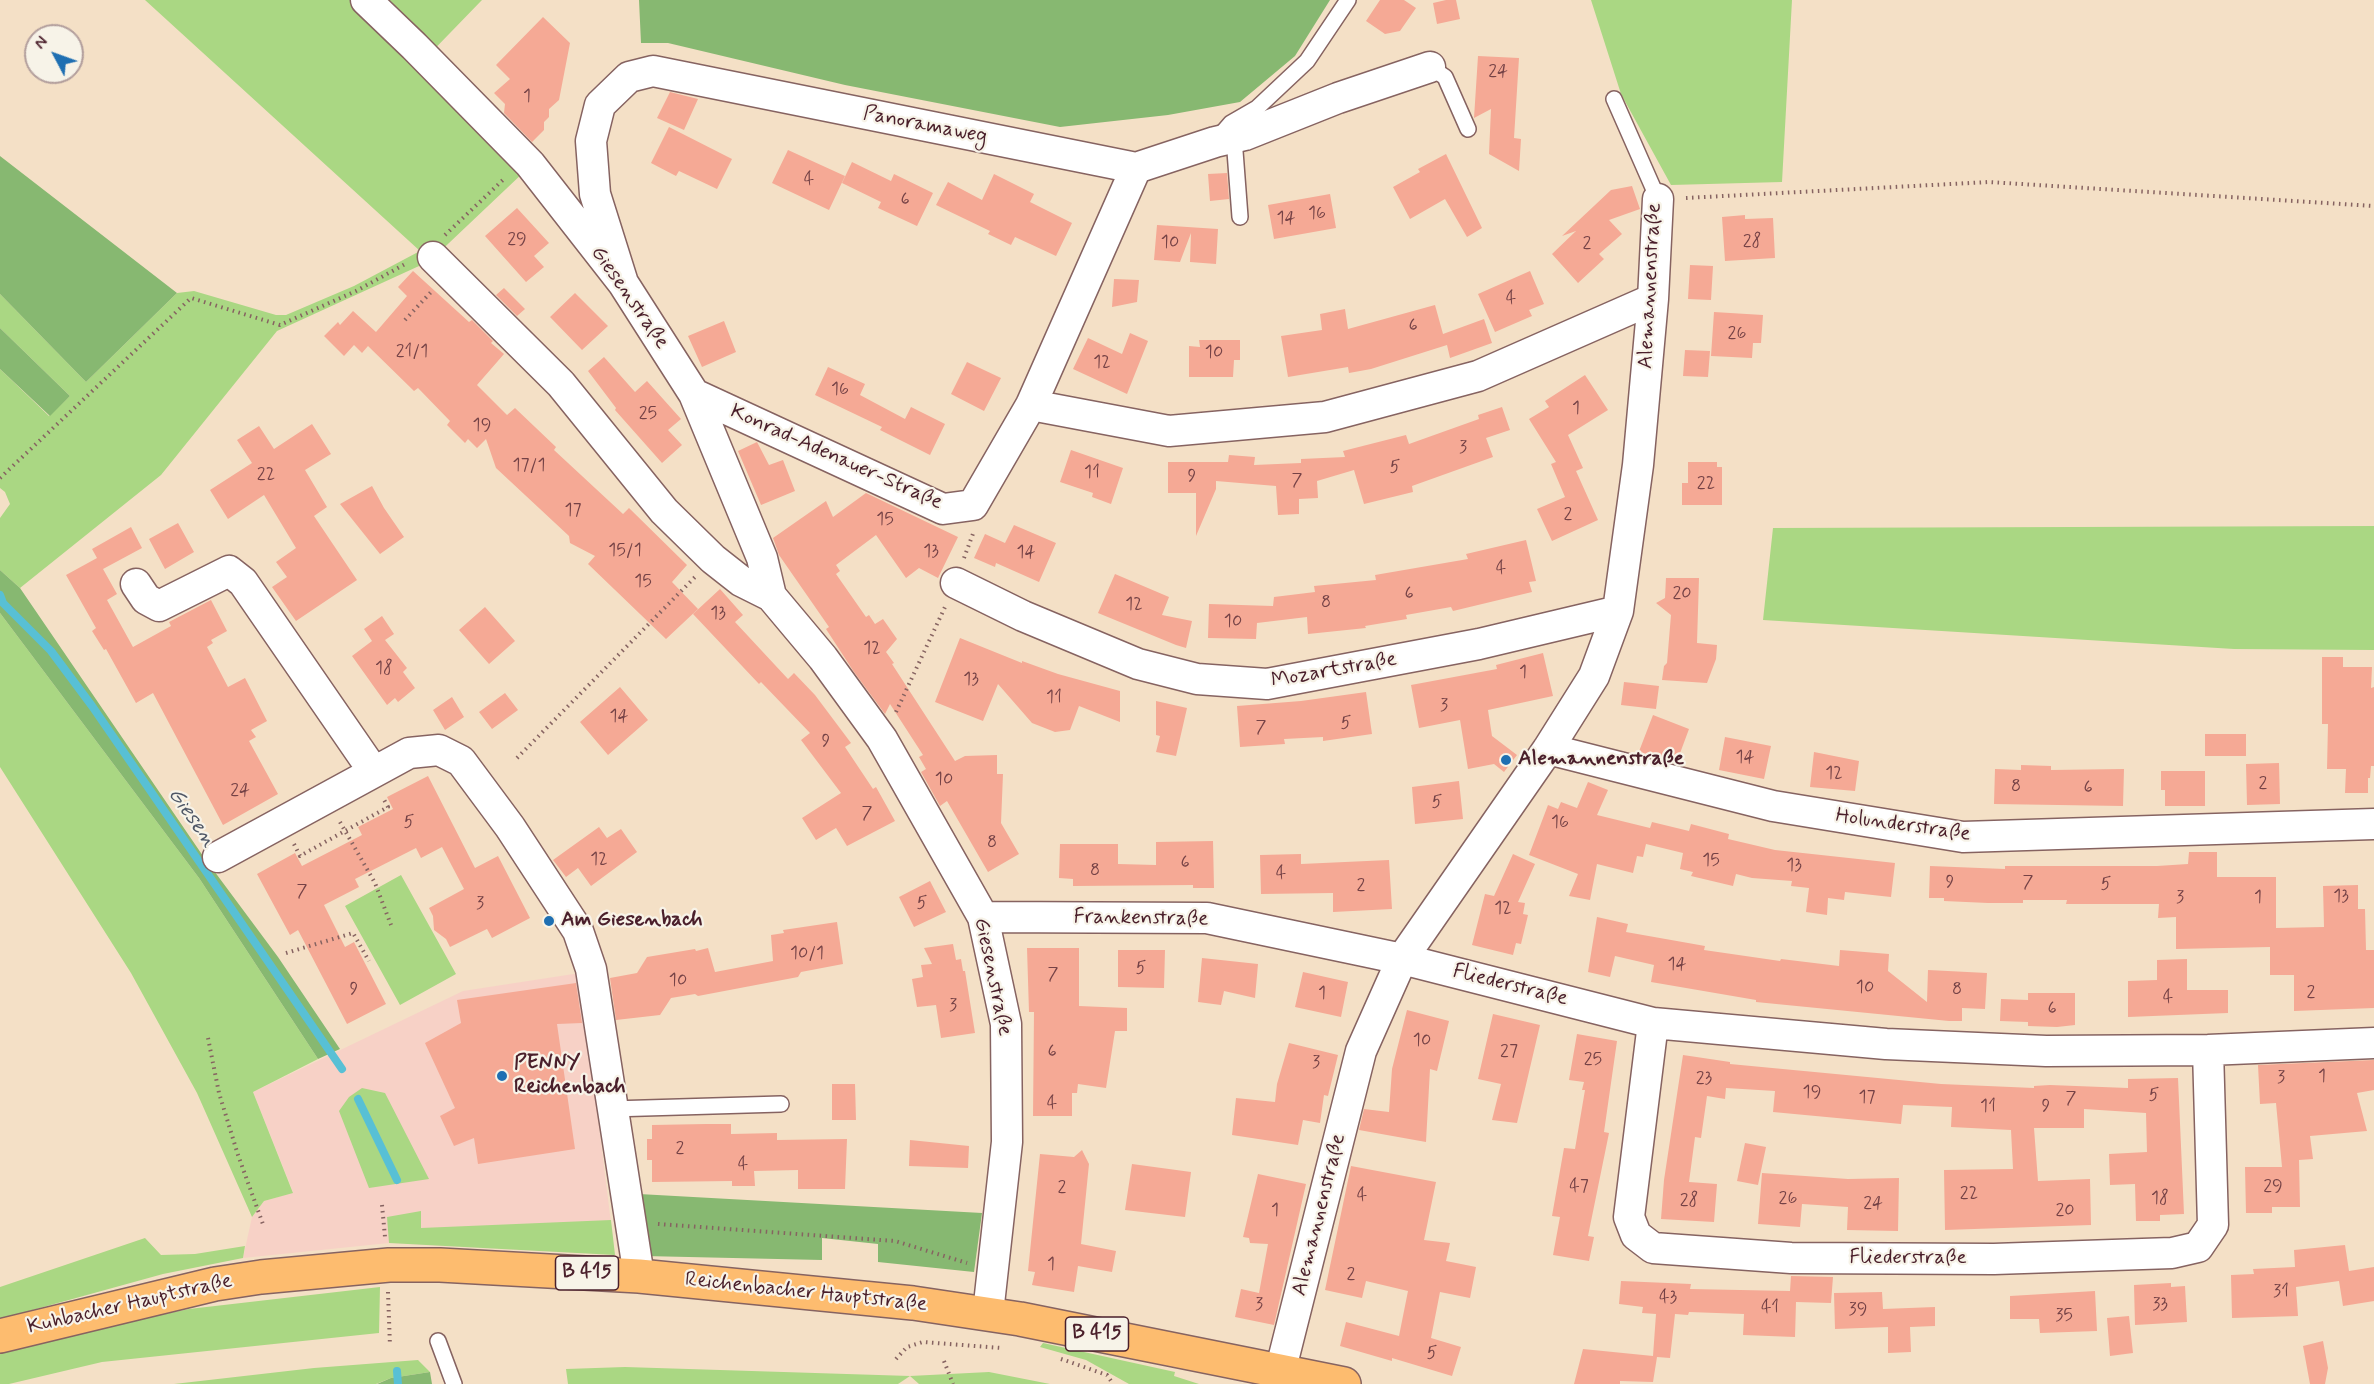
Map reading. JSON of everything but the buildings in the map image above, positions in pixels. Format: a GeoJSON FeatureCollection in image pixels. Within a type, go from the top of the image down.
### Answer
{"type":"FeatureCollection","features":[{"type":"Feature","properties":{"kind":"main road","name":"Reichenbacher Hauptstraße"},"geometry":{"type":"LineString","coordinates":[[261,1277],[389,1265],[440,1265],[639,1276],[846,1295],[988,1313],[1279,1377],[1344,1384]]}},
{"type":"Feature","properties":{"kind":"main road","name":"Kuhbacher Hauptstraße"},"geometry":{"type":"LineString","coordinates":[[0,1336],[205,1286],[261,1277]]}},
{"type":"Feature","properties":{"kind":"street","name":"Giesenstraße"},"geometry":{"type":"LineString","coordinates":[[366,0],[525,159],[623,283],[694,394],[762,558],[771,596]]}},
{"type":"Feature","properties":{"kind":"street","name":"Panoramaweg"},"geometry":{"type":"LineString","coordinates":[[623,283],[595,194],[591,141],[600,105],[629,77],[653,71],[1136,168],[1245,135],[1338,98],[1430,67]]}},
{"type":"Feature","properties":{"kind":"street","name":"Konrad-Adenauer-Straße"},"geometry":{"type":"LineString","coordinates":[[694,394],[943,509],[973,505],[1031,405],[1136,168]]}},
{"type":"Feature","properties":{"kind":"street","name":"Alemannenstraße"},"geometry":{"type":"LineString","coordinates":[[1279,1377],[1361,1051],[1402,958],[1548,749],[1594,676],[1618,611],[1638,465],[1653,299],[1658,199]]}},
{"type":"Feature","properties":{"kind":"street","name":"Giesenstraße"},"geometry":{"type":"LineString","coordinates":[[436,261],[561,384],[664,511],[713,559],[741,582],[771,596],[823,658],[882,739],[983,917],[1006,1024],[1007,1143],[988,1313]]}},
{"type":"Feature","properties":{"kind":"street"},"geometry":{"type":"LineString","coordinates":[[1031,405],[1169,431],[1324,417],[1478,376],[1653,299]]}},
{"type":"Feature","properties":{"kind":"street"},"geometry":{"type":"LineString","coordinates":[[136,584],[146,599],[159,606],[229,571],[243,582],[374,772]]}},
{"type":"Feature","properties":{"kind":"street","name":"Mozartstraße"},"geometry":{"type":"LineString","coordinates":[[956,583],[1023,616],[1138,663],[1197,679],[1267,684],[1479,644],[1618,611]]}},
{"type":"Feature","properties":{"kind":"street","name":"Holunderstraße"},"geometry":{"type":"LineString","coordinates":[[1548,749],[1773,806],[1963,837],[2374,824]]}},
{"type":"Feature","properties":{"kind":"street"},"geometry":{"type":"LineString","coordinates":[[218,857],[409,753],[439,750],[460,761],[484,790],[578,931],[591,969],[611,1109],[639,1276]]}},
{"type":"Feature","properties":{"kind":"street","name":"Frankenstraße"},"geometry":{"type":"LineString","coordinates":[[983,917],[1207,918],[1402,958]]}},
{"type":"Feature","properties":{"kind":"street","name":"Fliederstraße"},"geometry":{"type":"LineString","coordinates":[[1402,958],[1653,1023],[1886,1044],[2046,1051],[2208,1050],[2374,1043]]}},
{"type":"Feature","properties":{"kind":"street","name":"Fliederstraße"},"geometry":{"type":"LineString","coordinates":[[1653,1023],[1629,1216],[1636,1235],[1653,1248],[1791,1258],[2006,1259],[2172,1253],[2198,1247],[2213,1225],[2208,1050]]}},
{"type":"Feature","properties":{"kind":"lane"},"geometry":{"type":"LineString","coordinates":[[1240,217],[1224,140],[1231,123],[1257,108],[1307,61],[1348,0]]}},
{"type":"Feature","properties":{"kind":"lane"},"geometry":{"type":"LineString","coordinates":[[1430,67],[1445,76],[1468,129]]}},
{"type":"Feature","properties":{"kind":"lane","name":"Alemannenstraße"},"geometry":{"type":"LineString","coordinates":[[1614,99],[1658,199]]}},
{"type":"Feature","properties":{"kind":"lane"},"geometry":{"type":"LineString","coordinates":[[611,1109],[781,1104]]}},
{"type":"Feature","properties":{"kind":"lane"},"geometry":{"type":"LineString","coordinates":[[438,1341],[454,1384]]}},
{"type":"Feature","properties":{"kind":"path"},"geometry":{"type":"LineString","coordinates":[[405,320],[436,261],[525,159]]}},
{"type":"Feature","properties":{"kind":"path"},"geometry":{"type":"LineString","coordinates":[[1658,199],[1989,182],[2374,206]]}},
{"type":"Feature","properties":{"kind":"path"},"geometry":{"type":"LineString","coordinates":[[0,478],[191,298],[280,325],[356,291],[436,261]]}},
{"type":"Feature","properties":{"kind":"path"},"geometry":{"type":"LineString","coordinates":[[882,739],[956,583],[976,525],[973,505]]}},
{"type":"Feature","properties":{"kind":"path"},"geometry":{"type":"LineString","coordinates":[[517,758],[713,559]]}},
{"type":"Feature","properties":{"kind":"path"},"geometry":{"type":"LineString","coordinates":[[326,798],[375,883],[391,925]]}},
{"type":"Feature","properties":{"kind":"path"},"geometry":{"type":"LineString","coordinates":[[286,953],[353,933],[369,961]]}},
{"type":"Feature","properties":{"kind":"path"},"geometry":{"type":"LineString","coordinates":[[208,1038],[219,1093],[264,1227]]}},
{"type":"Feature","properties":{"kind":"path"},"geometry":{"type":"LineString","coordinates":[[630,1222],[895,1241],[992,1271]]}},
{"type":"Feature","properties":{"kind":"path"},"geometry":{"type":"LineString","coordinates":[[896,1359],[907,1347],[923,1342],[1007,1348]]}},
{"type":"Feature","properties":{"kind":"path"},"geometry":{"type":"LineString","coordinates":[[1053,1357],[1107,1375],[1113,1384]]}},
{"type":"Feature","properties":{"kind":"path"},"geometry":{"type":"LineString","coordinates":[[944,1361],[953,1384]]}},
{"type":"Feature","properties":{"kind":"shaded area"},"geometry":{"type":"Polygon","coordinates":[[[580,973],[615,1255],[389,1243],[243,1258],[252,1217],[264,1201],[293,1192],[253,1092],[463,991],[580,973]]]}},
{"type":"Feature","properties":{"kind":"green space"},"geometry":{"type":"Polygon","coordinates":[[[145,0],[482,0],[418,66],[525,171],[430,261],[277,331],[161,475],[20,588],[0,570],[0,518],[10,504],[5,492],[0,488],[0,369],[49,416],[70,396],[0,328],[0,294],[86,382],[177,293],[194,291],[276,315],[286,315],[354,286],[420,251],[145,0]]]}},
{"type":"Feature","properties":{"kind":"green space"},"geometry":{"type":"Polygon","coordinates":[[[639,0],[1330,0],[1295,56],[1240,102],[1168,115],[1060,127],[845,85],[668,43],[641,43],[639,0]]]}},
{"type":"Feature","properties":{"kind":"green space"},"geometry":{"type":"Polygon","coordinates":[[[1591,0],[1792,0],[1782,182],[1671,185],[1621,94],[1591,0]]]}},
{"type":"Feature","properties":{"kind":"green space"},"geometry":{"type":"Polygon","coordinates":[[[0,156],[177,293],[86,382],[0,294],[0,156]]]}},
{"type":"Feature","properties":{"kind":"green space"},"geometry":{"type":"Polygon","coordinates":[[[0,328],[70,396],[50,416],[0,369],[0,328]]]}},
{"type":"Feature","properties":{"kind":"green space"},"geometry":{"type":"Polygon","coordinates":[[[2374,526],[2374,650],[2234,649],[1763,620],[1773,528],[2374,526]]]}},
{"type":"Feature","properties":{"kind":"green space"},"geometry":{"type":"Polygon","coordinates":[[[0,570],[20,588],[203,856],[278,957],[340,1049],[318,1059],[199,878],[0,613],[0,570]]]}},
{"type":"Feature","properties":{"kind":"green space"},"geometry":{"type":"Polygon","coordinates":[[[0,613],[199,878],[318,1059],[253,1092],[293,1193],[264,1201],[252,1217],[197,1093],[131,973],[0,767],[0,613]]]}},
{"type":"Feature","properties":{"kind":"green space"},"geometry":{"type":"Polygon","coordinates":[[[401,875],[456,974],[400,1005],[345,906],[401,875]]]}},
{"type":"Feature","properties":{"kind":"green space"},"geometry":{"type":"Polygon","coordinates":[[[362,1088],[385,1093],[429,1179],[369,1188],[339,1111],[349,1097],[362,1088]]]}},
{"type":"Feature","properties":{"kind":"green space"},"geometry":{"type":"Polygon","coordinates":[[[639,1194],[982,1213],[974,1272],[878,1262],[878,1244],[822,1238],[822,1260],[644,1256],[639,1194]]]}},
{"type":"Feature","properties":{"kind":"green space"},"geometry":{"type":"Polygon","coordinates":[[[421,1211],[421,1228],[611,1220],[615,1255],[389,1243],[387,1217],[421,1211]]]}},
{"type":"Feature","properties":{"kind":"green space"},"geometry":{"type":"Polygon","coordinates":[[[145,1238],[161,1255],[195,1254],[245,1246],[243,1258],[163,1274],[0,1319],[0,1287],[145,1238]]]}},
{"type":"Feature","properties":{"kind":"green space"},"geometry":{"type":"Polygon","coordinates":[[[380,1287],[379,1333],[102,1362],[9,1384],[0,1384],[0,1352],[59,1336],[189,1309],[380,1287]]]}},
{"type":"Feature","properties":{"kind":"green space"},"geometry":{"type":"Polygon","coordinates":[[[1043,1343],[1175,1372],[1174,1376],[1199,1384],[1129,1384],[1086,1360],[1040,1347],[1043,1343]]]}},
{"type":"Feature","properties":{"kind":"green space"},"geometry":{"type":"Polygon","coordinates":[[[418,1360],[430,1372],[391,1378],[376,1384],[174,1384],[314,1368],[418,1360]]]}},
{"type":"Feature","properties":{"kind":"green space"},"geometry":{"type":"Polygon","coordinates":[[[625,1367],[910,1376],[898,1384],[568,1384],[566,1369],[625,1367]]]}},
{"type":"Feature","properties":{"kind":"green space"},"geometry":{"type":"Polygon","coordinates":[[[430,1372],[432,1384],[377,1384],[391,1378],[430,1372]]]}},
{"type":"Feature","properties":{"kind":"green space"},"geometry":{"type":"Polygon","coordinates":[[[989,1372],[1050,1384],[919,1384],[910,1376],[989,1372]]]}},
{"type":"Feature","properties":{"kind":"waterway","name":"Giesen"},"geometry":{"type":"LineString","coordinates":[[0,595],[3,603],[51,651],[92,706],[342,1069]]}},
{"type":"Feature","properties":{"kind":"waterway","name":"Giesen"},"geometry":{"type":"LineString","coordinates":[[358,1099],[397,1180]]}},
{"type":"Feature","properties":{"kind":"waterway","name":"Giesen"},"geometry":{"type":"LineString","coordinates":[[397,1371],[398,1384]]}},
{"type":"Feature","properties":{"kind":"place","name":"Alemannenstraße"},"geometry":{"type":"Point","coordinates":[1506,760]}},
{"type":"Feature","properties":{"kind":"place","name":"Am Giesenbach"},"geometry":{"type":"Point","coordinates":[549,921]}},
{"type":"Feature","properties":{"kind":"place","name":"PENNY Reichenbach"},"geometry":{"type":"Point","coordinates":[502,1076]}}]}
